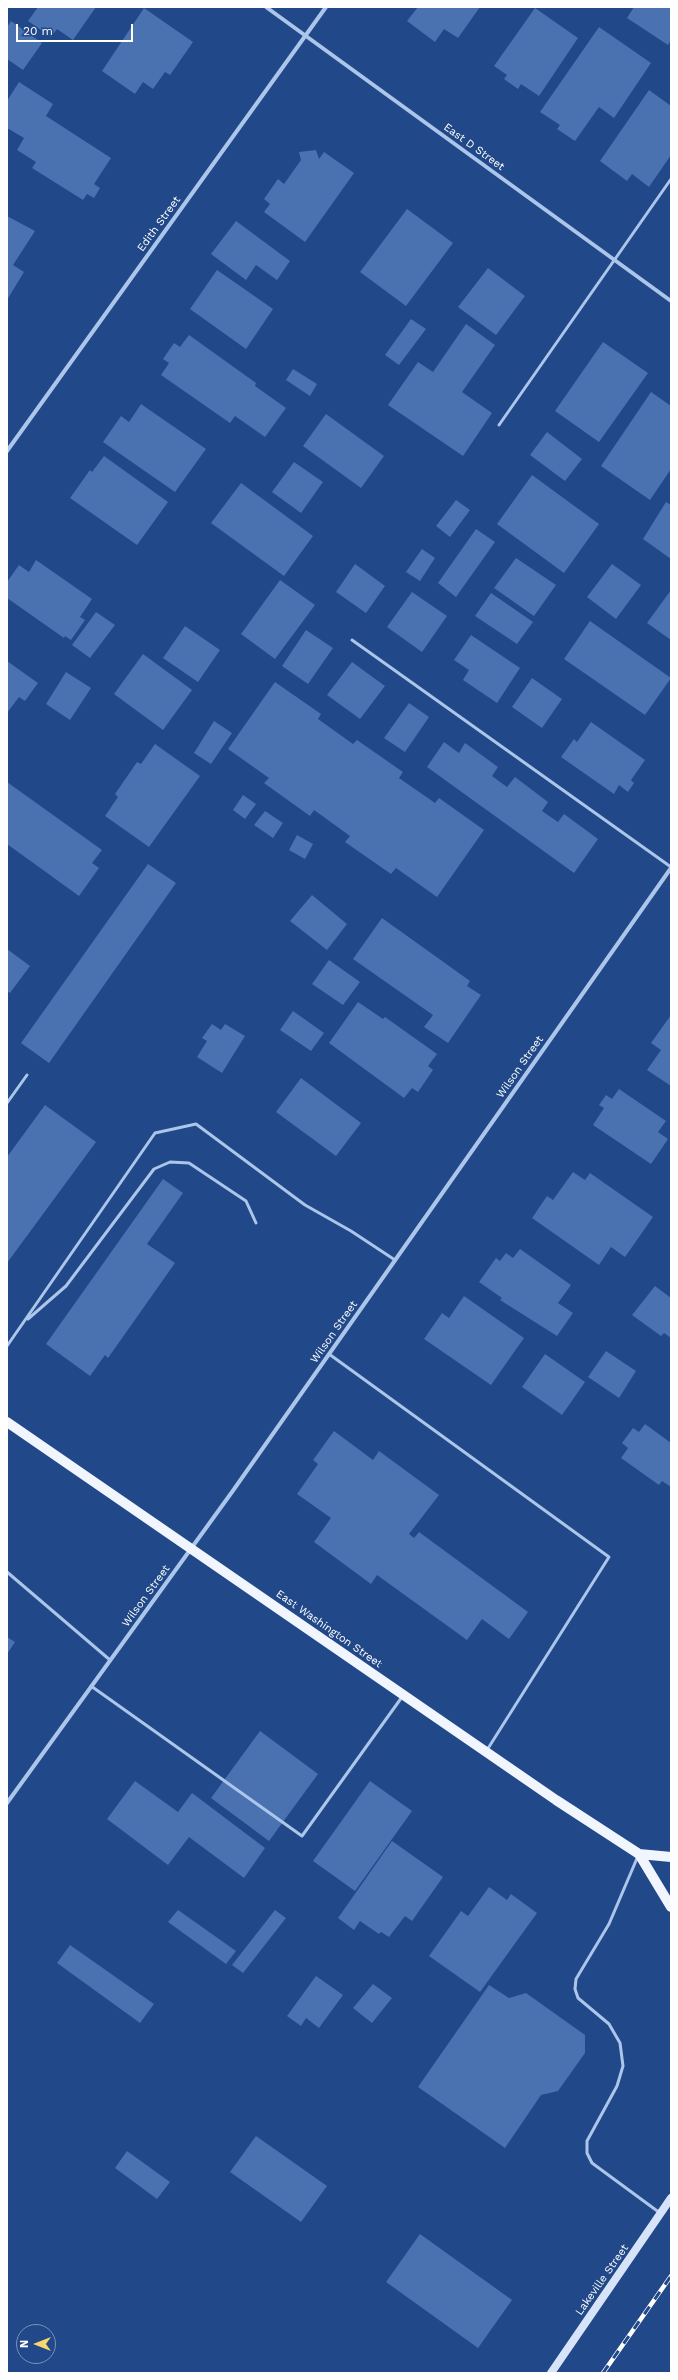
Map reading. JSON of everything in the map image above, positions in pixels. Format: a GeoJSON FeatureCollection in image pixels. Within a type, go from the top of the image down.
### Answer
{"type":"FeatureCollection","features":[{"type":"Feature","properties":{"kind":"main road","name":"East Washington Street"},"geometry":{"type":"LineString","coordinates":[[7,1422],[485,1752],[639,1854],[671,1907]]}},
{"type":"Feature","properties":{"kind":"main road","name":"East Washington Street"},"geometry":{"type":"LineString","coordinates":[[639,1854],[671,1856]]}},
{"type":"Feature","properties":{"kind":"main road","name":"Lakeville Street"},"geometry":{"type":"LineString","coordinates":[[551,2373],[671,2198]]}},
{"type":"Feature","properties":{"kind":"street","name":"East D Street"},"geometry":{"type":"LineString","coordinates":[[266,7],[671,301]]}},
{"type":"Feature","properties":{"kind":"street","name":"Edith Street"},"geometry":{"type":"LineString","coordinates":[[7,451],[326,7]]}},
{"type":"Feature","properties":{"kind":"street","name":"Wilson Street"},"geometry":{"type":"LineString","coordinates":[[7,1803],[191,1549],[671,868]]}},
{"type":"Feature","properties":{"kind":"lane"},"geometry":{"type":"LineString","coordinates":[[499,425],[671,179]]}},
{"type":"Feature","properties":{"kind":"lane"},"geometry":{"type":"LineString","coordinates":[[352,640],[671,868]]}},
{"type":"Feature","properties":{"kind":"lane"},"geometry":{"type":"LineString","coordinates":[[7,1103],[27,1075]]}},
{"type":"Feature","properties":{"kind":"lane"},"geometry":{"type":"LineString","coordinates":[[7,1346],[155,1133],[196,1124],[305,1205],[351,1231],[395,1260]]}},
{"type":"Feature","properties":{"kind":"lane"},"geometry":{"type":"LineString","coordinates":[[24,1322],[66,1286],[154,1169],[170,1162],[189,1163],[246,1201],[256,1223]]}},
{"type":"Feature","properties":{"kind":"lane"},"geometry":{"type":"LineString","coordinates":[[329,1354],[609,1557],[485,1752]]}},
{"type":"Feature","properties":{"kind":"lane"},"geometry":{"type":"LineString","coordinates":[[7,1572],[110,1660]]}},
{"type":"Feature","properties":{"kind":"lane"},"geometry":{"type":"LineString","coordinates":[[91,1686],[302,1836],[403,1695]]}},
{"type":"Feature","properties":{"kind":"lane"},"geometry":{"type":"LineString","coordinates":[[639,1854],[609,1924],[576,1979],[575,1989],[578,1998],[609,2024],[620,2043],[623,2066],[617,2086],[587,2141],[587,2153],[592,2163],[661,2214]]}},
{"type":"Feature","properties":{"kind":"building"},"geometry":{"type":"Polygon","coordinates":[[[38,7],[96,7],[73,40],[57,29],[51,37],[28,21],[38,7]]]}},
{"type":"Feature","properties":{"kind":"building"},"geometry":{"type":"Polygon","coordinates":[[[418,7],[480,7],[458,38],[444,29],[435,42],[407,21],[418,7]]]}},
{"type":"Feature","properties":{"kind":"building"},"geometry":{"type":"Polygon","coordinates":[[[634,7],[671,7],[671,40],[668,45],[627,18],[634,7]]]}},
{"type":"Feature","properties":{"kind":"building"},"geometry":{"type":"Polygon","coordinates":[[[144,8],[193,42],[170,75],[165,72],[153,89],[143,82],[135,94],[102,71],[144,8]]]}},
{"type":"Feature","properties":{"kind":"building"},"geometry":{"type":"Polygon","coordinates":[[[535,8],[578,38],[539,96],[521,84],[518,89],[504,79],[507,75],[494,66],[535,8]]]}},
{"type":"Feature","properties":{"kind":"building"},"geometry":{"type":"Polygon","coordinates":[[[11,21],[42,43],[23,70],[7,59],[7,27],[11,21]]]}},
{"type":"Feature","properties":{"kind":"building"},"geometry":{"type":"Polygon","coordinates":[[[599,27],[651,63],[614,118],[599,107],[575,141],[557,129],[560,125],[540,112],[599,27]]]}},
{"type":"Feature","properties":{"kind":"building"},"geometry":{"type":"Polygon","coordinates":[[[19,82],[53,104],[46,116],[111,158],[94,184],[100,188],[94,198],[87,194],[83,200],[32,168],[36,162],[17,150],[24,138],[7,128],[7,101],[19,82]]]}},
{"type":"Feature","properties":{"kind":"building"},"geometry":{"type":"Polygon","coordinates":[[[649,90],[671,106],[671,155],[649,187],[632,174],[627,181],[600,161],[649,90]]]}},
{"type":"Feature","properties":{"kind":"building"},"geometry":{"type":"Polygon","coordinates":[[[316,150],[319,159],[324,152],[354,173],[305,242],[264,212],[270,204],[264,199],[278,179],[284,184],[301,160],[299,152],[316,150]]]}},
{"type":"Feature","properties":{"kind":"building"},"geometry":{"type":"Polygon","coordinates":[[[407,209],[453,243],[406,306],[360,272],[407,209]]]}},
{"type":"Feature","properties":{"kind":"building"},"geometry":{"type":"Polygon","coordinates":[[[7,216],[35,231],[13,265],[24,272],[7,300],[7,216]]]}},
{"type":"Feature","properties":{"kind":"building"},"geometry":{"type":"Polygon","coordinates":[[[236,221],[290,261],[277,280],[256,265],[246,280],[211,254],[236,221]]]}},
{"type":"Feature","properties":{"kind":"building"},"geometry":{"type":"Polygon","coordinates":[[[488,268],[525,296],[496,335],[458,307],[488,268]]]}},
{"type":"Feature","properties":{"kind":"building"},"geometry":{"type":"Polygon","coordinates":[[[217,270],[273,309],[246,349],[190,309],[217,270]]]}},
{"type":"Feature","properties":{"kind":"building"},"geometry":{"type":"Polygon","coordinates":[[[411,319],[426,329],[399,365],[385,355],[411,319]]]}},
{"type":"Feature","properties":{"kind":"building"},"geometry":{"type":"Polygon","coordinates":[[[466,324],[495,345],[462,392],[492,413],[463,456],[388,405],[418,362],[433,372],[466,324]]]}},
{"type":"Feature","properties":{"kind":"building"},"geometry":{"type":"Polygon","coordinates":[[[189,335],[256,383],[255,386],[286,408],[265,437],[235,416],[230,423],[161,375],[169,363],[163,359],[174,343],[180,347],[189,335]]]}},
{"type":"Feature","properties":{"kind":"building"},"geometry":{"type":"Polygon","coordinates":[[[603,342],[648,373],[599,442],[555,411],[603,342]]]}},
{"type":"Feature","properties":{"kind":"building"},"geometry":{"type":"Polygon","coordinates":[[[293,369],[317,384],[310,396],[286,380],[293,369]]]}},
{"type":"Feature","properties":{"kind":"building"},"geometry":{"type":"Polygon","coordinates":[[[651,392],[671,406],[671,469],[650,500],[601,466],[651,392]]]}},
{"type":"Feature","properties":{"kind":"building"},"geometry":{"type":"Polygon","coordinates":[[[141,404],[206,449],[175,492],[103,442],[121,416],[129,422],[141,404]]]}},
{"type":"Feature","properties":{"kind":"building"},"geometry":{"type":"Polygon","coordinates":[[[326,414],[384,456],[361,488],[303,446],[326,414]]]}},
{"type":"Feature","properties":{"kind":"building"},"geometry":{"type":"Polygon","coordinates":[[[547,432],[582,459],[565,481],[530,455],[547,432]]]}},
{"type":"Feature","properties":{"kind":"building"},"geometry":{"type":"Polygon","coordinates":[[[104,456],[168,502],[137,545],[70,498],[90,470],[92,472],[104,456]]]}},
{"type":"Feature","properties":{"kind":"building"},"geometry":{"type":"Polygon","coordinates":[[[294,462],[323,482],[301,513],[272,492],[294,462]]]}},
{"type":"Feature","properties":{"kind":"building"},"geometry":{"type":"Polygon","coordinates":[[[532,475],[599,524],[564,573],[497,524],[532,475]]]}},
{"type":"Feature","properties":{"kind":"building"},"geometry":{"type":"Polygon","coordinates":[[[241,483],[313,536],[284,576],[211,523],[241,483]]]}},
{"type":"Feature","properties":{"kind":"building"},"geometry":{"type":"Polygon","coordinates":[[[456,500],[470,510],[450,537],[436,526],[456,500]]]}},
{"type":"Feature","properties":{"kind":"building"},"geometry":{"type":"Polygon","coordinates":[[[666,502],[671,505],[671,559],[643,539],[666,502]]]}},
{"type":"Feature","properties":{"kind":"building"},"geometry":{"type":"Polygon","coordinates":[[[476,529],[495,542],[456,597],[438,583],[476,529]]]}},
{"type":"Feature","properties":{"kind":"building"},"geometry":{"type":"Polygon","coordinates":[[[422,549],[435,558],[420,581],[406,572],[422,549]]]}},
{"type":"Feature","properties":{"kind":"building"},"geometry":{"type":"Polygon","coordinates":[[[516,558],[556,585],[534,616],[494,588],[516,558]]]}},
{"type":"Feature","properties":{"kind":"building"},"geometry":{"type":"Polygon","coordinates":[[[36,560],[92,599],[80,617],[85,620],[71,640],[65,636],[64,638],[7,598],[7,582],[19,565],[29,572],[36,560]]]}},
{"type":"Feature","properties":{"kind":"building"},"geometry":{"type":"Polygon","coordinates":[[[355,564],[385,586],[366,613],[336,592],[355,564]]]}},
{"type":"Feature","properties":{"kind":"building"},"geometry":{"type":"Polygon","coordinates":[[[612,564],[641,585],[616,619],[587,597],[612,564]]]}},
{"type":"Feature","properties":{"kind":"building"},"geometry":{"type":"Polygon","coordinates":[[[280,580],[315,605],[275,659],[241,634],[280,580]]]}},
{"type":"Feature","properties":{"kind":"building"},"geometry":{"type":"Polygon","coordinates":[[[671,590],[671,640],[647,623],[671,590]]]}},
{"type":"Feature","properties":{"kind":"building"},"geometry":{"type":"Polygon","coordinates":[[[412,592],[447,616],[422,652],[387,627],[412,592]]]}},
{"type":"Feature","properties":{"kind":"building"},"geometry":{"type":"Polygon","coordinates":[[[491,593],[533,622],[517,644],[475,616],[491,593]]]}},
{"type":"Feature","properties":{"kind":"building"},"geometry":{"type":"Polygon","coordinates":[[[96,612],[115,625],[90,658],[72,645],[96,612]]]}},
{"type":"Feature","properties":{"kind":"building"},"geometry":{"type":"Polygon","coordinates":[[[590,621],[671,678],[645,715],[564,659],[590,621]]]}},
{"type":"Feature","properties":{"kind":"building"},"geometry":{"type":"Polygon","coordinates":[[[185,626],[220,650],[198,682],[163,658],[185,626]]]}},
{"type":"Feature","properties":{"kind":"building"},"geometry":{"type":"Polygon","coordinates":[[[306,630],[333,648],[308,684],[282,666],[306,630]]]}},
{"type":"Feature","properties":{"kind":"building"},"geometry":{"type":"Polygon","coordinates":[[[471,635],[520,668],[497,703],[463,680],[469,670],[454,660],[471,635]]]}},
{"type":"Feature","properties":{"kind":"building"},"geometry":{"type":"Polygon","coordinates":[[[143,654],[192,690],[163,730],[114,694],[143,654]]]}},
{"type":"Feature","properties":{"kind":"building"},"geometry":{"type":"Polygon","coordinates":[[[7,661],[38,683],[25,701],[19,697],[7,713],[7,661]]]}},
{"type":"Feature","properties":{"kind":"building"},"geometry":{"type":"Polygon","coordinates":[[[352,662],[385,686],[360,719],[327,695],[352,662]]]}},
{"type":"Feature","properties":{"kind":"building"},"geometry":{"type":"Polygon","coordinates":[[[66,672],[91,688],[70,720],[46,704],[66,672]]]}},
{"type":"Feature","properties":{"kind":"building"},"geometry":{"type":"Polygon","coordinates":[[[532,678],[562,699],[542,728],[512,707],[532,678]]]}},
{"type":"Feature","properties":{"kind":"building"},"geometry":{"type":"Polygon","coordinates":[[[275,682],[321,714],[318,719],[353,744],[357,740],[403,772],[399,778],[435,803],[439,798],[484,830],[437,897],[396,868],[391,874],[345,842],[350,836],[314,810],[310,816],[264,783],[269,778],[228,749],[275,682]]]}},
{"type":"Feature","properties":{"kind":"building"},"geometry":{"type":"Polygon","coordinates":[[[409,703],[429,717],[405,752],[384,738],[409,703]]]}},
{"type":"Feature","properties":{"kind":"building"},"geometry":{"type":"Polygon","coordinates":[[[214,721],[232,733],[211,764],[194,753],[214,721]]]}},
{"type":"Feature","properties":{"kind":"building"},"geometry":{"type":"Polygon","coordinates":[[[591,722],[645,760],[631,780],[634,783],[628,792],[619,785],[614,794],[561,757],[574,739],[577,742],[591,722]]]}},
{"type":"Feature","properties":{"kind":"building"},"geometry":{"type":"Polygon","coordinates":[[[444,742],[459,753],[465,743],[498,767],[492,776],[507,787],[515,777],[548,802],[542,811],[558,822],[564,814],[598,839],[574,873],[427,767],[444,742]]]}},
{"type":"Feature","properties":{"kind":"building"},"geometry":{"type":"Polygon","coordinates":[[[155,744],[200,776],[149,847],[105,816],[118,797],[115,794],[137,762],[141,764],[155,744]]]}},
{"type":"Feature","properties":{"kind":"building"},"geometry":{"type":"Polygon","coordinates":[[[7,782],[102,850],[92,863],[99,868],[79,896],[7,844],[7,782]]]}},
{"type":"Feature","properties":{"kind":"building"},"geometry":{"type":"Polygon","coordinates":[[[243,795],[256,804],[245,819],[233,810],[243,795]]]}},
{"type":"Feature","properties":{"kind":"building"},"geometry":{"type":"Polygon","coordinates":[[[265,811],[283,823],[273,838],[254,825],[265,811]]]}},
{"type":"Feature","properties":{"kind":"building"},"geometry":{"type":"Polygon","coordinates":[[[297,835],[313,844],[305,859],[289,850],[297,835]]]}},
{"type":"Feature","properties":{"kind":"building"},"geometry":{"type":"Polygon","coordinates":[[[148,864],[176,883],[49,1063],[21,1043],[148,864]]]}},
{"type":"Feature","properties":{"kind":"building"},"geometry":{"type":"Polygon","coordinates":[[[312,895],[347,924],[327,950],[290,921],[312,895]]]}},
{"type":"Feature","properties":{"kind":"building"},"geometry":{"type":"Polygon","coordinates":[[[382,918],[470,981],[467,986],[481,995],[448,1043],[424,1027],[433,1015],[353,959],[382,918]]]}},
{"type":"Feature","properties":{"kind":"building"},"geometry":{"type":"Polygon","coordinates":[[[7,949],[30,966],[10,993],[7,991],[7,949]]]}},
{"type":"Feature","properties":{"kind":"building"},"geometry":{"type":"Polygon","coordinates":[[[329,960],[360,982],[343,1005],[312,984],[329,960]]]}},
{"type":"Feature","properties":{"kind":"building"},"geometry":{"type":"Polygon","coordinates":[[[358,1002],[383,1019],[385,1017],[437,1054],[428,1066],[433,1070],[418,1092],[412,1088],[404,1098],[329,1043],[358,1002]]]}},
{"type":"Feature","properties":{"kind":"building"},"geometry":{"type":"Polygon","coordinates":[[[293,1011],[324,1033],[311,1051],[280,1030],[293,1011]]]}},
{"type":"Feature","properties":{"kind":"building"},"geometry":{"type":"Polygon","coordinates":[[[671,1015],[671,1086],[647,1070],[661,1050],[651,1043],[671,1015]]]}},
{"type":"Feature","properties":{"kind":"building"},"geometry":{"type":"Polygon","coordinates":[[[212,1024],[221,1030],[225,1024],[245,1036],[222,1073],[197,1057],[207,1041],[202,1038],[212,1024]]]}},
{"type":"Feature","properties":{"kind":"building"},"geometry":{"type":"Polygon","coordinates":[[[301,1078],[361,1123],[336,1156],[276,1112],[301,1078]]]}},
{"type":"Feature","properties":{"kind":"building"},"geometry":{"type":"Polygon","coordinates":[[[619,1089],[666,1121],[658,1132],[668,1139],[651,1164],[593,1125],[604,1108],[599,1105],[606,1095],[612,1099],[619,1089]]]}},
{"type":"Feature","properties":{"kind":"building"},"geometry":{"type":"Polygon","coordinates":[[[45,1105],[96,1142],[7,1263],[7,1157],[45,1105]]]}},
{"type":"Feature","properties":{"kind":"building"},"geometry":{"type":"Polygon","coordinates":[[[573,1172],[585,1180],[590,1173],[653,1217],[625,1257],[611,1247],[599,1265],[532,1218],[547,1196],[553,1200],[573,1172]]]}},
{"type":"Feature","properties":{"kind":"building"},"geometry":{"type":"Polygon","coordinates":[[[163,1179],[183,1193],[147,1244],[175,1263],[108,1358],[105,1355],[90,1376],[46,1344],[163,1179]]]}},
{"type":"Feature","properties":{"kind":"building"},"geometry":{"type":"Polygon","coordinates":[[[520,1249],[571,1285],[558,1303],[573,1313],[557,1336],[500,1300],[502,1298],[479,1282],[496,1258],[500,1261],[506,1253],[513,1258],[520,1249]]]}},
{"type":"Feature","properties":{"kind":"building"},"geometry":{"type":"Polygon","coordinates":[[[655,1286],[671,1298],[671,1338],[664,1333],[661,1336],[632,1315],[655,1286]]]}},
{"type":"Feature","properties":{"kind":"building"},"geometry":{"type":"Polygon","coordinates":[[[464,1296],[524,1338],[491,1385],[424,1339],[442,1313],[449,1318],[464,1296]]]}},
{"type":"Feature","properties":{"kind":"building"},"geometry":{"type":"Polygon","coordinates":[[[606,1351],[636,1371],[619,1398],[588,1377],[606,1351]]]}},
{"type":"Feature","properties":{"kind":"building"},"geometry":{"type":"Polygon","coordinates":[[[545,1354],[585,1382],[562,1415],[522,1387],[545,1354]]]}},
{"type":"Feature","properties":{"kind":"building"},"geometry":{"type":"Polygon","coordinates":[[[645,1424],[671,1443],[671,1487],[662,1481],[659,1485],[621,1458],[628,1448],[622,1443],[633,1428],[639,1432],[645,1424]]]}},
{"type":"Feature","properties":{"kind":"building"},"geometry":{"type":"Polygon","coordinates":[[[334,1431],[373,1460],[379,1451],[439,1495],[409,1534],[414,1538],[419,1532],[528,1612],[509,1639],[482,1619],[467,1640],[377,1575],[371,1584],[314,1542],[331,1518],[297,1494],[318,1464],[313,1460],[334,1431]]]}},
{"type":"Feature","properties":{"kind":"building"},"geometry":{"type":"Polygon","coordinates":[[[7,1637],[15,1642],[7,1654],[7,1637]]]}},
{"type":"Feature","properties":{"kind":"building"},"geometry":{"type":"Polygon","coordinates":[[[260,1731],[318,1774],[269,1841],[211,1798],[260,1731]]]}},
{"type":"Feature","properties":{"kind":"building"},"geometry":{"type":"Polygon","coordinates":[[[135,1781],[178,1812],[192,1793],[265,1848],[244,1878],[189,1837],[168,1865],[107,1819],[135,1781]]]}},
{"type":"Feature","properties":{"kind":"building"},"geometry":{"type":"Polygon","coordinates":[[[370,1781],[412,1811],[355,1891],[313,1861],[370,1781]]]}},
{"type":"Feature","properties":{"kind":"building"},"geometry":{"type":"Polygon","coordinates":[[[392,1841],[443,1877],[412,1921],[405,1916],[389,1937],[381,1932],[379,1934],[360,1921],[354,1930],[338,1918],[392,1841]]]}},
{"type":"Feature","properties":{"kind":"building"},"geometry":{"type":"Polygon","coordinates":[[[489,1887],[507,1900],[511,1894],[537,1913],[480,1992],[429,1956],[461,1911],[468,1916],[489,1887]]]}},
{"type":"Feature","properties":{"kind":"building"},"geometry":{"type":"Polygon","coordinates":[[[178,1910],[236,1951],[226,1964],[168,1922],[178,1910]]]}},
{"type":"Feature","properties":{"kind":"building"},"geometry":{"type":"Polygon","coordinates":[[[275,1910],[286,1918],[243,1973],[232,1965],[275,1910]]]}},
{"type":"Feature","properties":{"kind":"building"},"geometry":{"type":"Polygon","coordinates":[[[70,1945],[154,2004],[140,2023],[57,1963],[70,1945]]]}},
{"type":"Feature","properties":{"kind":"building"},"geometry":{"type":"Polygon","coordinates":[[[316,1976],[343,1995],[319,2028],[306,2018],[301,2026],[287,2016],[316,1976]]]}},
{"type":"Feature","properties":{"kind":"building"},"geometry":{"type":"Polygon","coordinates":[[[373,1984],[392,1998],[372,2023],[353,2008],[373,1984]]]}},
{"type":"Feature","properties":{"kind":"building"},"geometry":{"type":"Polygon","coordinates":[[[489,1985],[509,1998],[526,1993],[585,2035],[585,2053],[558,2091],[541,2095],[505,2148],[418,2087],[489,1985]]]}},
{"type":"Feature","properties":{"kind":"building"},"geometry":{"type":"Polygon","coordinates":[[[256,2136],[327,2186],[301,2222],[230,2172],[256,2136]]]}},
{"type":"Feature","properties":{"kind":"building"},"geometry":{"type":"Polygon","coordinates":[[[127,2151],[170,2182],[157,2199],[115,2168],[127,2151]]]}},
{"type":"Feature","properties":{"kind":"building"},"geometry":{"type":"Polygon","coordinates":[[[420,2234],[512,2300],[478,2348],[386,2282],[420,2234]]]}},
{"type":"Feature","properties":{"kind":"railway"},"geometry":{"type":"LineString","coordinates":[[603,2373],[671,2276]]}}]}
